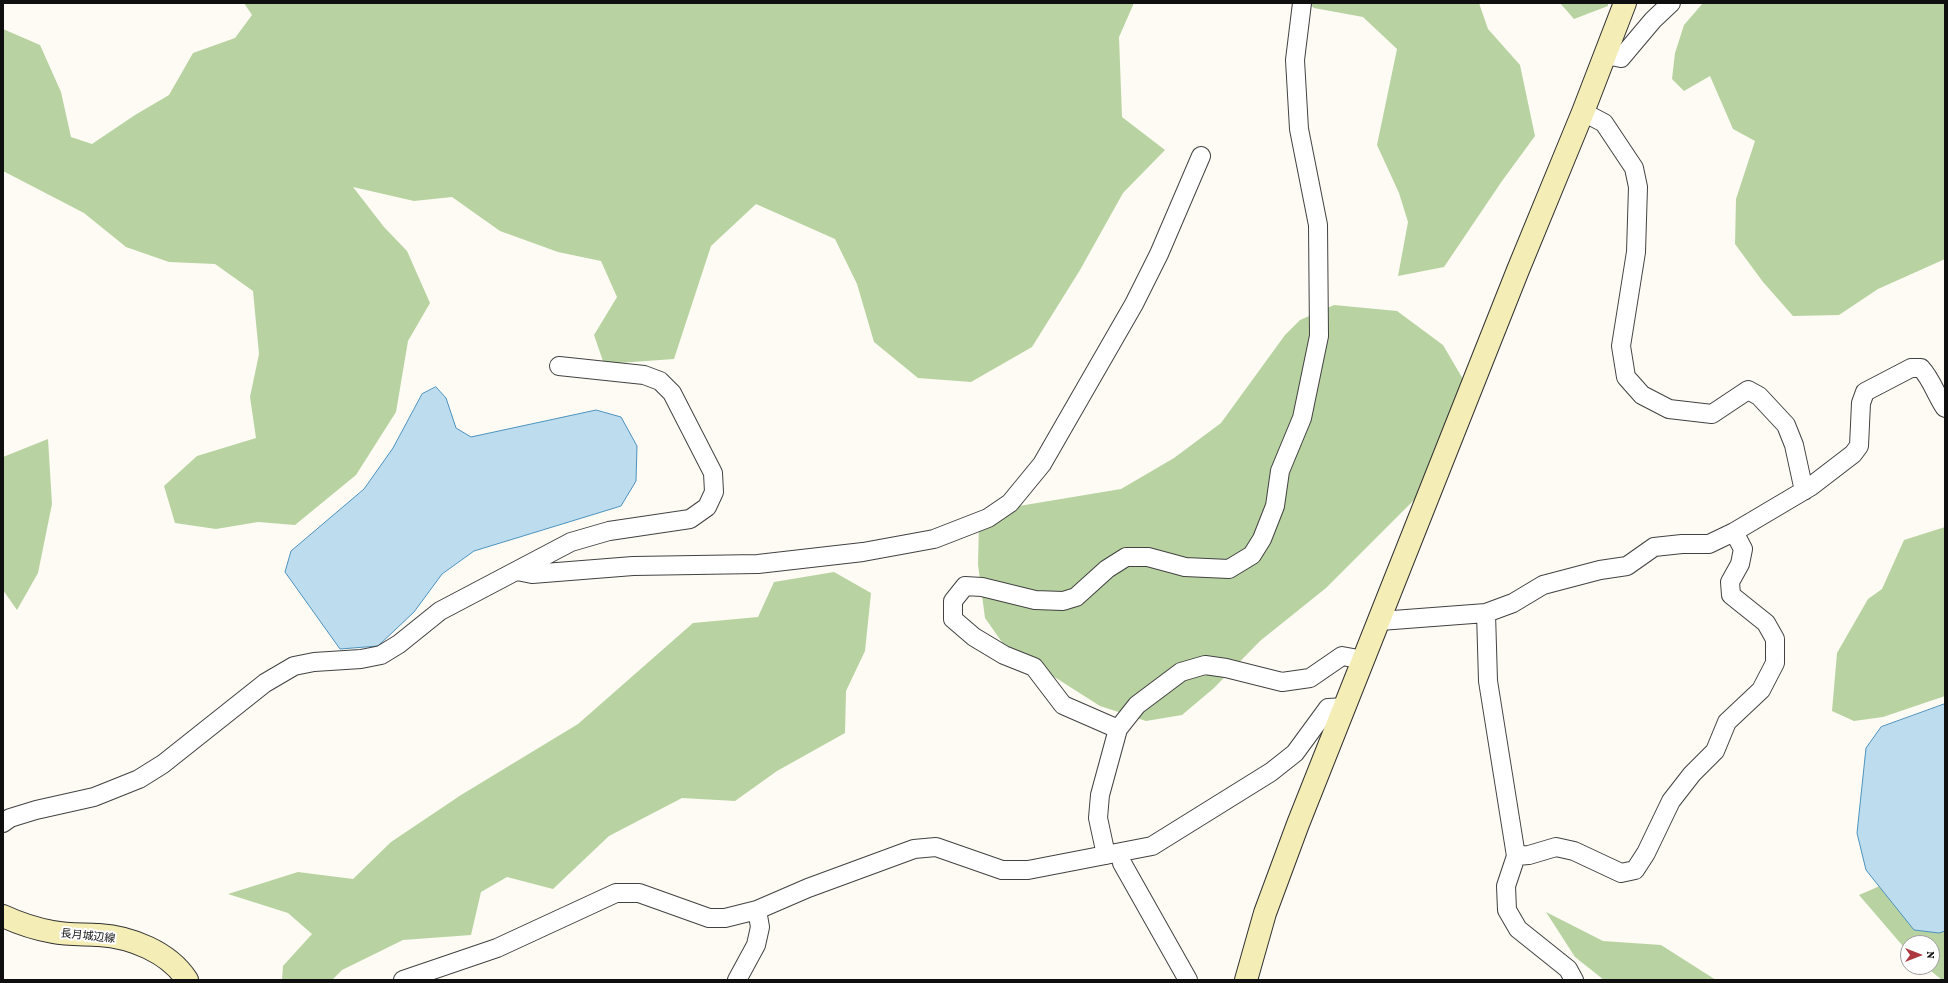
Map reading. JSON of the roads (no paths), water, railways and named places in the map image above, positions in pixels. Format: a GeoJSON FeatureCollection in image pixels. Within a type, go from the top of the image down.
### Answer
{"type":"FeatureCollection","features":[{"type":"Feature","properties":{"kind":"street"},"geometry":{"type":"LineString","coordinates":[[1118,729],[1064,705],[1034,666],[1004,655],[974,637],[953,619],[953,601],[965,586],[982,588],[1035,600],[1063,601],[1076,597],[1107,569],[1126,557],[1148,557],[1185,567],[1229,569],[1252,555],[1262,539],[1275,506],[1280,471],[1302,418],[1319,336],[1318,225],[1299,129],[1295,60],[1302,3]]}},
{"type":"Feature","properties":{"kind":"street"},"geometry":{"type":"LineString","coordinates":[[1246,980],[1265,913],[1298,824],[1346,707],[1518,270],[1583,112],[1625,3]]}},
{"type":"Feature","properties":{"kind":"street"},"geometry":{"type":"LineString","coordinates":[[1605,55],[1621,58],[1653,20],[1671,3]]}},
{"type":"Feature","properties":{"kind":"street"},"geometry":{"type":"LineString","coordinates":[[1583,112],[1604,123],[1634,168],[1638,187],[1636,252],[1621,346],[1626,377],[1642,395],[1669,409],[1712,414],[1748,390],[1759,396],[1786,425],[1794,445],[1804,491]]}},
{"type":"Feature","properties":{"kind":"street"},"geometry":{"type":"LineString","coordinates":[[517,571],[532,574],[633,566],[758,564],[863,552],[934,539],[988,518],[1010,502],[1042,464],[1134,304],[1159,254],[1200,156]]}},
{"type":"Feature","properties":{"kind":"street"},"geometry":{"type":"LineString","coordinates":[[3,823],[10,818],[36,810],[94,797],[139,779],[163,764],[265,683],[294,666],[314,662],[361,660],[382,655],[400,644],[440,611],[571,542],[609,532],[690,519],[707,507],[714,492],[713,473],[672,393],[660,381],[644,375],[560,366]]}},
{"type":"Feature","properties":{"kind":"street"},"geometry":{"type":"LineString","coordinates":[[1380,621],[1486,614],[1513,603],[1542,585],[1600,570],[1627,566],[1654,548],[1682,544],[1709,544],[1734,532],[1804,491],[1848,458],[1859,446],[1860,403],[1866,392],[1911,368],[1921,368],[1929,376],[1938,398],[1945,408]]}},
{"type":"Feature","properties":{"kind":"street"},"geometry":{"type":"LineString","coordinates":[[1516,856],[1529,855],[1556,847],[1574,851],[1621,873],[1635,870],[1646,853],[1671,801],[1692,774],[1715,751],[1727,722],[1760,690],[1775,663],[1775,639],[1766,623],[1731,595],[1730,582],[1740,564],[1742,549],[1734,532]]}},
{"type":"Feature","properties":{"kind":"street"},"geometry":{"type":"LineString","coordinates":[[1486,614],[1488,681],[1516,856],[1506,886],[1507,910],[1518,929],[1568,969],[1574,980]]}},
{"type":"Feature","properties":{"kind":"street"},"geometry":{"type":"LineString","coordinates":[[1188,980],[1122,863],[1113,854],[1098,818],[1100,795],[1118,729],[1137,705],[1181,672],[1205,665],[1226,668],[1282,682],[1310,678],[1342,656],[1364,660]]}},
{"type":"Feature","properties":{"kind":"street"},"geometry":{"type":"LineString","coordinates":[[403,980],[496,948],[616,893],[638,893],[709,918],[725,918],[757,910],[808,888],[914,849],[936,847],[1002,870],[1028,870],[1152,846],[1181,830],[1271,772],[1295,752],[1328,708],[1346,707]]}},
{"type":"Feature","properties":{"kind":"street"},"geometry":{"type":"LineString","coordinates":[[737,980],[756,945],[760,927],[757,910]]}},
{"type":"Feature","properties":{"kind":"street","name":"長月城辺線"},"geometry":{"type":"LineString","coordinates":[[3,916],[15,922],[53,932],[101,935],[131,942],[153,950],[169,960],[182,972],[186,980]]}},
{"type":"Feature","properties":{"kind":"water"},"geometry":{"type":"Polygon","coordinates":[[[436,387],[446,398],[456,428],[471,437],[596,410],[621,417],[637,446],[636,481],[621,506],[474,551],[442,574],[414,612],[378,646],[340,649],[285,572],[291,551],[364,489],[393,448],[422,394],[436,387]]]}},
{"type":"Feature","properties":{"kind":"water"},"geometry":{"type":"Polygon","coordinates":[[[1945,704],[1945,931],[1939,933],[1914,930],[1866,870],[1857,833],[1866,748],[1881,727],[1945,704]]]}}]}
